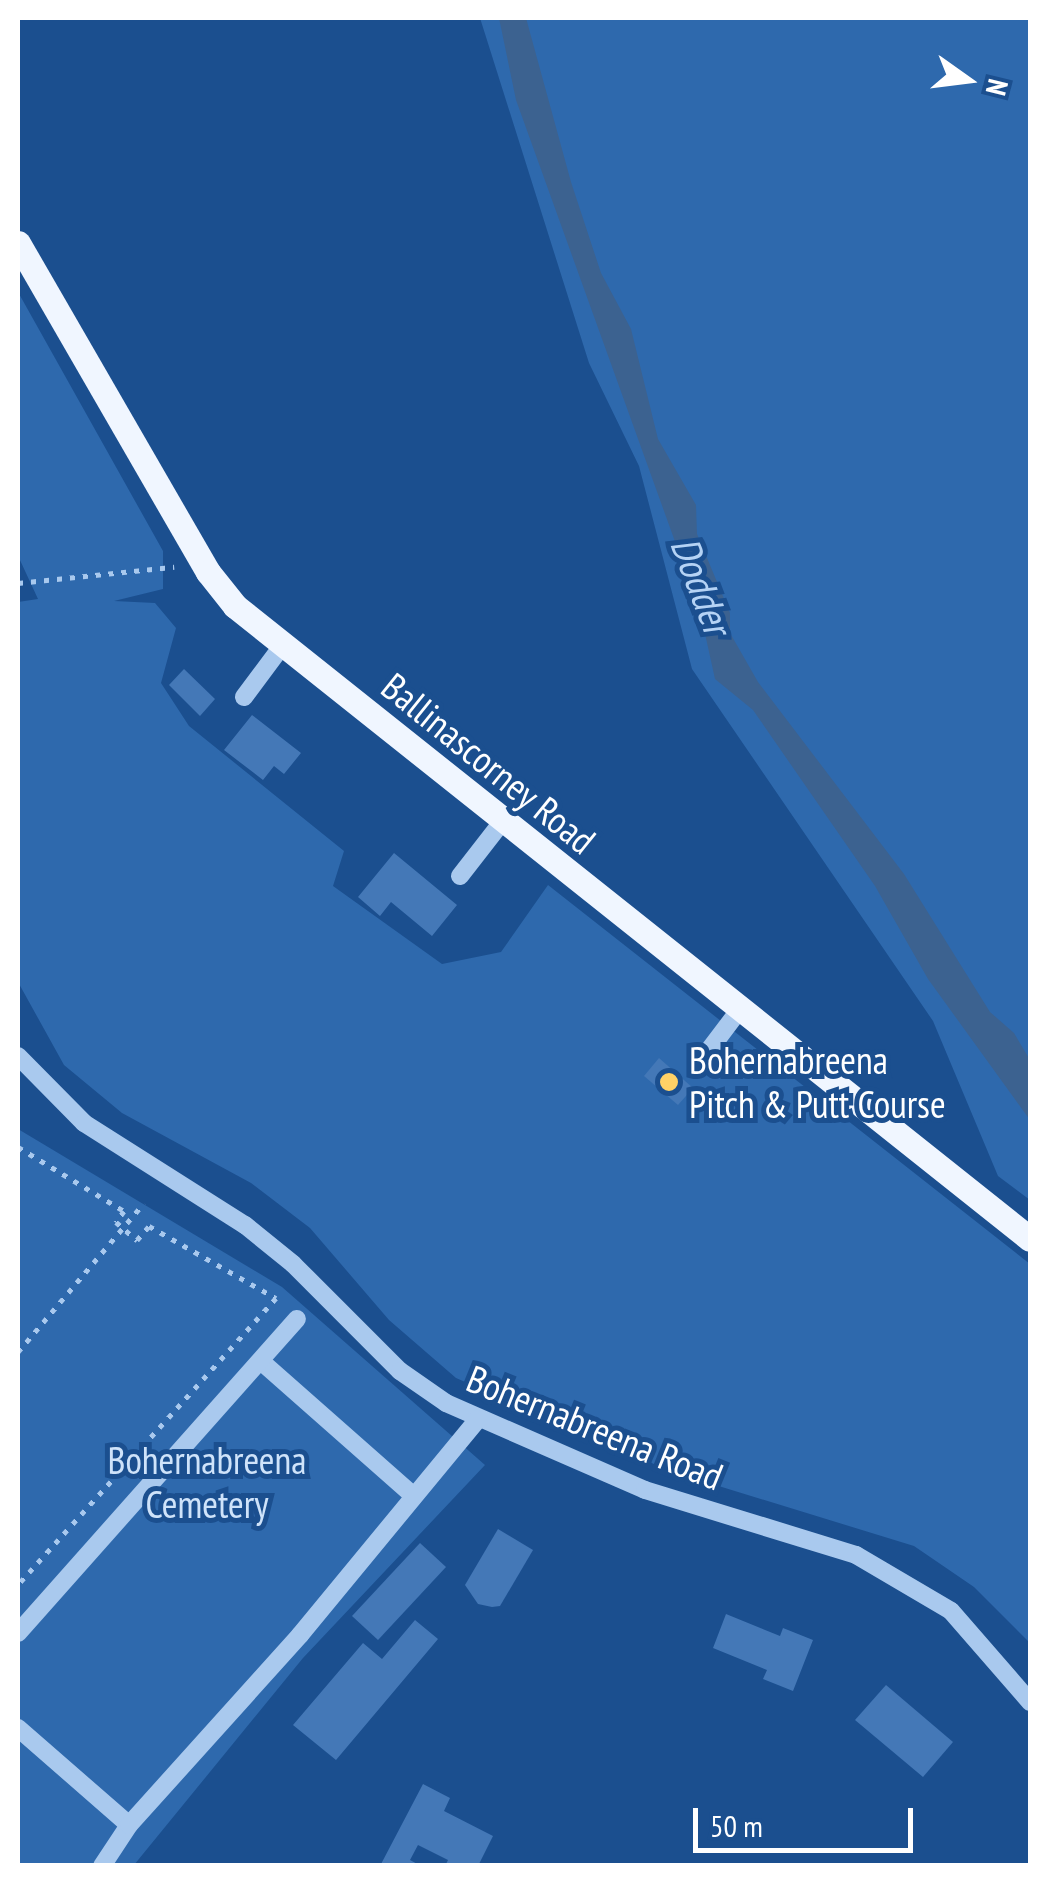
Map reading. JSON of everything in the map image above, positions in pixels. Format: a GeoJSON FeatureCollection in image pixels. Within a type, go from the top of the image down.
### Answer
{"type":"FeatureCollection","features":[{"type":"Feature","properties":{"kind":"main road","name":"Ballinascorney Road"},"geometry":{"type":"LineString","coordinates":[[18,243],[196,554],[235,606],[1030,1240]]}},
{"type":"Feature","properties":{"kind":"street"},"geometry":{"type":"LineString","coordinates":[[244,697],[282,646]]}},
{"type":"Feature","properties":{"kind":"street"},"geometry":{"type":"LineString","coordinates":[[460,876],[502,822]]}},
{"type":"Feature","properties":{"kind":"street"},"geometry":{"type":"LineString","coordinates":[[703,1058],[740,1009]]}},
{"type":"Feature","properties":{"kind":"street","name":"Bohernabreena Road"},"geometry":{"type":"LineString","coordinates":[[18,1060],[84,1123],[244,1225],[400,1371],[478,1419],[644,1490],[856,1555],[951,1611],[1030,1702]]}},
{"type":"Feature","properties":{"kind":"street"},"geometry":{"type":"LineString","coordinates":[[18,1633],[262,1363],[297,1319]]}},
{"type":"Feature","properties":{"kind":"street"},"geometry":{"type":"LineString","coordinates":[[262,1363],[414,1496]]}},
{"type":"Feature","properties":{"kind":"street"},"geometry":{"type":"LineString","coordinates":[[102,1866],[129,1826],[478,1419]]}},
{"type":"Feature","properties":{"kind":"street"},"geometry":{"type":"LineString","coordinates":[[18,1728],[129,1826]]}},
{"type":"Feature","properties":{"kind":"path"},"geometry":{"type":"LineString","coordinates":[[18,583],[172,568],[196,554]]}},
{"type":"Feature","properties":{"kind":"path"},"geometry":{"type":"LineString","coordinates":[[18,1147],[124,1212],[116,1222],[137,1240],[149,1226],[276,1298],[18,1585]]}},
{"type":"Feature","properties":{"kind":"path"},"geometry":{"type":"LineString","coordinates":[[18,1352],[126,1231],[144,1204]]}},
{"type":"Feature","properties":{"kind":"green space"},"geometry":{"type":"Polygon","coordinates":[[[480,18],[1030,18],[1030,1200],[998,1176],[933,1021],[692,669],[639,466],[589,363],[480,18]]]}},
{"type":"Feature","properties":{"kind":"green space"},"geometry":{"type":"Polygon","coordinates":[[[18,292],[163,551],[163,589],[114,601],[155,603],[176,628],[161,683],[189,726],[344,851],[333,886],[442,964],[501,952],[548,885],[1030,1264],[1030,1643],[974,1587],[914,1546],[670,1471],[456,1378],[389,1320],[310,1228],[251,1183],[122,1113],[64,1065],[18,982],[18,602],[38,599],[19,558],[18,292]]]}},
{"type":"Feature","properties":{"kind":"green space","name":"Bohernabreena Cemetery"},"geometry":{"type":"Polygon","coordinates":[[[18,1129],[282,1287],[485,1465],[303,1658],[134,1865],[18,1865],[18,1129]]]}},
{"type":"Feature","properties":{"kind":"water","name":"Dodder"},"geometry":{"type":"Polygon","coordinates":[[[499,18],[526,18],[571,182],[601,273],[631,329],[658,439],[696,505],[697,534],[730,613],[730,633],[758,682],[904,874],[990,1012],[1014,1033],[1030,1060],[1030,1120],[928,979],[875,886],[753,710],[715,679],[700,611],[516,100],[499,18]]]}},
{"type":"Feature","properties":{"kind":"building"},"geometry":{"type":"Polygon","coordinates":[[[184,669],[215,699],[200,716],[169,685],[184,669]]]}},
{"type":"Feature","properties":{"kind":"building"},"geometry":{"type":"Polygon","coordinates":[[[252,715],[301,753],[284,774],[274,766],[263,780],[224,750],[252,715]]]}},
{"type":"Feature","properties":{"kind":"building"},"geometry":{"type":"Polygon","coordinates":[[[394,853],[457,905],[432,936],[391,902],[380,916],[358,897],[394,853]]]}},
{"type":"Feature","properties":{"kind":"building","name":"Bohernabreena Pitch & Putt Course"},"geometry":{"type":"Polygon","coordinates":[[[659,1058],[693,1088],[678,1105],[644,1076],[659,1058]]]}},
{"type":"Feature","properties":{"kind":"building"},"geometry":{"type":"Polygon","coordinates":[[[498,1529],[533,1550],[500,1606],[492,1607],[478,1604],[465,1585],[498,1529]]]}},
{"type":"Feature","properties":{"kind":"building"},"geometry":{"type":"Polygon","coordinates":[[[420,1543],[446,1567],[378,1640],[352,1616],[420,1543]]]}},
{"type":"Feature","properties":{"kind":"building"},"geometry":{"type":"Polygon","coordinates":[[[726,1614],[780,1636],[783,1628],[813,1640],[793,1691],[763,1679],[767,1670],[713,1648],[726,1614]]]}},
{"type":"Feature","properties":{"kind":"building"},"geometry":{"type":"Polygon","coordinates":[[[415,1620],[438,1639],[336,1760],[293,1725],[363,1643],[382,1659],[415,1620]]]}},
{"type":"Feature","properties":{"kind":"building"},"geometry":{"type":"Polygon","coordinates":[[[886,1685],[953,1742],[923,1777],[855,1720],[886,1685]]]}},
{"type":"Feature","properties":{"kind":"building"},"geometry":{"type":"Polygon","coordinates":[[[423,1784],[450,1798],[444,1811],[493,1836],[478,1866],[445,1866],[448,1860],[418,1845],[410,1860],[421,1866],[380,1866],[423,1784]]]}},
{"type":"Feature","properties":{"kind":"place","name":"Bohernabreena Pitch & Putt Course"},"geometry":{"type":"Point","coordinates":[669,1082]}}]}
